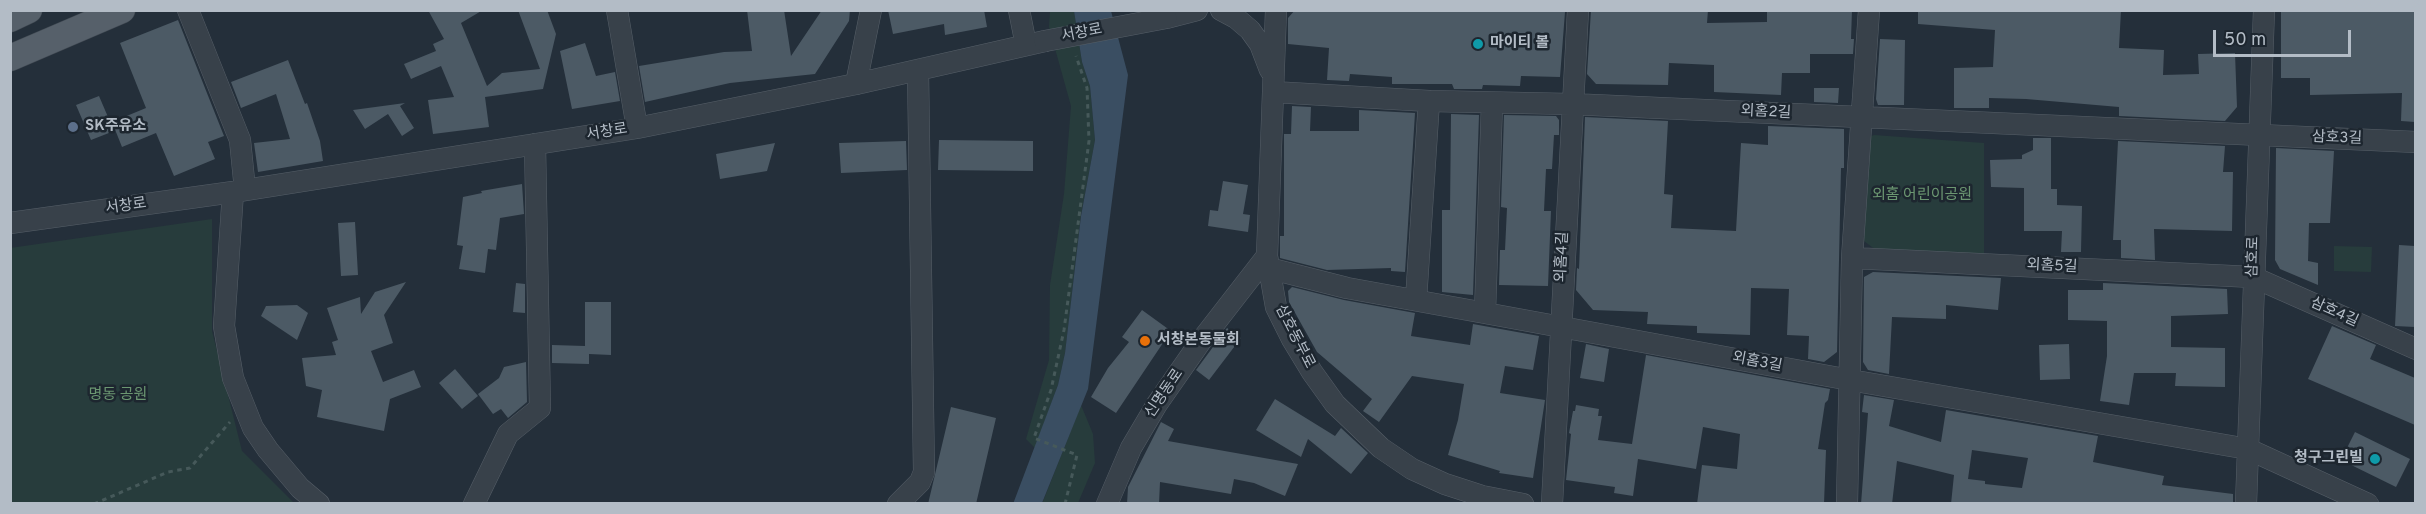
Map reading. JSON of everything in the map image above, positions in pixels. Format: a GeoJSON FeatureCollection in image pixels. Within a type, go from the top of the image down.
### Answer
{"type":"FeatureCollection","features":[{"type":"Feature","properties":{"kind":"main road"},"geometry":{"type":"LineString","coordinates":[[10,18],[29,10]]}},
{"type":"Feature","properties":{"kind":"main road"},"geometry":{"type":"LineString","coordinates":[[10,58],[122,10]]}},
{"type":"Feature","properties":{"kind":"street"},"geometry":{"type":"LineString","coordinates":[[188,10],[240,140],[239,191],[224,326],[233,378],[243,407],[267,450],[300,488],[319,504]]}},
{"type":"Feature","properties":{"kind":"street"},"geometry":{"type":"LineString","coordinates":[[617,10],[637,128]]}},
{"type":"Feature","properties":{"kind":"street"},"geometry":{"type":"LineString","coordinates":[[856,84],[871,10]]}},
{"type":"Feature","properties":{"kind":"street"},"geometry":{"type":"LineString","coordinates":[[1020,10],[1036,43]]}},
{"type":"Feature","properties":{"kind":"street","name":"서창로"},"geometry":{"type":"LineString","coordinates":[[10,223],[239,191],[637,128],[856,84],[1036,43],[1197,10]]}},
{"type":"Feature","properties":{"kind":"street"},"geometry":{"type":"LineString","coordinates":[[1221,10],[1236,18],[1250,30],[1260,44],[1273,86]]}},
{"type":"Feature","properties":{"kind":"street","name":"삼호동부로"},"geometry":{"type":"LineString","coordinates":[[1275,10],[1267,262],[1274,296],[1292,339],[1335,404],[1382,448],[1412,469],[1445,484],[1482,496],[1523,504]]}},
{"type":"Feature","properties":{"kind":"street","name":"외홈4길"},"geometry":{"type":"LineString","coordinates":[[1552,504],[1571,104],[1578,10]]}},
{"type":"Feature","properties":{"kind":"street"},"geometry":{"type":"LineString","coordinates":[[1847,504],[1852,258],[1869,10]]}},
{"type":"Feature","properties":{"kind":"street","name":"삼호로"},"geometry":{"type":"LineString","coordinates":[[2246,504],[2264,10]]}},
{"type":"Feature","properties":{"kind":"street"},"geometry":{"type":"LineString","coordinates":[[898,504],[920,482],[924,472],[918,70]]}},
{"type":"Feature","properties":{"kind":"street","name":"외홈2길"},"geometry":{"type":"LineString","coordinates":[[1273,86],[1429,101],[1571,104],[2259,136]]}},
{"type":"Feature","properties":{"kind":"street"},"geometry":{"type":"LineString","coordinates":[[1416,300],[1429,101]]}},
{"type":"Feature","properties":{"kind":"street"},"geometry":{"type":"LineString","coordinates":[[1485,313],[1492,103]]}},
{"type":"Feature","properties":{"kind":"street","name":"삼호3길"},"geometry":{"type":"LineString","coordinates":[[2259,136],[2415,142]]}},
{"type":"Feature","properties":{"kind":"street"},"geometry":{"type":"LineString","coordinates":[[474,504],[508,434],[540,408],[535,144]]}},
{"type":"Feature","properties":{"kind":"street","name":"외홈5길"},"geometry":{"type":"LineString","coordinates":[[1852,258],[2253,277]]}},
{"type":"Feature","properties":{"kind":"street","name":"신명동로"},"geometry":{"type":"LineString","coordinates":[[1107,504],[1131,448],[1157,404],[1238,294],[1267,262]]}},
{"type":"Feature","properties":{"kind":"street","name":"외홈3길"},"geometry":{"type":"LineString","coordinates":[[1267,262],[1347,288],[1560,325],[1850,380],[2248,449],[2368,504]]}},
{"type":"Feature","properties":{"kind":"street","name":"삼호4길"},"geometry":{"type":"LineString","coordinates":[[2253,277],[2415,349]]}},
{"type":"Feature","properties":{"kind":"street"},"geometry":{"type":"LineString","coordinates":[[1238,294],[1257,292],[1274,296]]}},
{"type":"Feature","properties":{"kind":"path"},"geometry":{"type":"LineString","coordinates":[[1065,504],[1077,454],[1034,438],[1051,390],[1064,330],[1089,141],[1087,88],[1076,55]]}},
{"type":"Feature","properties":{"kind":"path"},"geometry":{"type":"LineString","coordinates":[[94,504],[168,472],[190,468],[243,407]]}},
{"type":"Feature","properties":{"kind":"green space"},"geometry":{"type":"Polygon","coordinates":[[[1050,11],[1074,11],[1082,62],[1090,86],[1095,140],[1081,216],[1065,353],[1058,385],[1035,448],[1026,439],[1049,360],[1050,285],[1064,194],[1071,106],[1049,27],[1050,11]]]}},
{"type":"Feature","properties":{"kind":"green space","name":"외홈 어린이공원"},"geometry":{"type":"Polygon","coordinates":[[[1874,135],[1984,143],[1984,254],[1881,254],[1864,241],[1865,139],[1874,135]]]}},
{"type":"Feature","properties":{"kind":"green space","name":"명동 공원"},"geometry":{"type":"Polygon","coordinates":[[[212,219],[212,331],[242,451],[294,503],[11,503],[10,248],[212,219]]]}},
{"type":"Feature","properties":{"kind":"green space"},"geometry":{"type":"Polygon","coordinates":[[[2334,246],[2372,247],[2371,272],[2334,271],[2334,246]]]}},
{"type":"Feature","properties":{"kind":"green space"},"geometry":{"type":"Polygon","coordinates":[[[1081,405],[1093,434],[1095,463],[1078,503],[1042,504],[1081,405]]]}},
{"type":"Feature","properties":{"kind":"water"},"geometry":{"type":"Polygon","coordinates":[[[1074,11],[1111,11],[1128,75],[1088,389],[1042,503],[1013,504],[1058,385],[1065,353],[1081,216],[1095,140],[1090,86],[1082,62],[1074,11]]]}},
{"type":"Feature","properties":{"kind":"building"},"geometry":{"type":"Polygon","coordinates":[[[428,10],[483,10],[461,23],[487,86],[502,73],[540,69],[518,10],[547,10],[556,34],[543,89],[485,97],[489,127],[433,134],[428,100],[454,97],[441,66],[411,79],[404,64],[436,51],[433,44],[444,39],[428,10]]]}},
{"type":"Feature","properties":{"kind":"building"},"geometry":{"type":"Polygon","coordinates":[[[747,10],[784,10],[791,56],[822,10],[850,10],[849,21],[815,74],[730,83],[645,102],[639,66],[724,52],[752,51],[747,10]]]}},
{"type":"Feature","properties":{"kind":"building"},"geometry":{"type":"Polygon","coordinates":[[[888,10],[984,10],[987,27],[945,35],[944,24],[893,34],[888,10]]]}},
{"type":"Feature","properties":{"kind":"building","name":"마이티 볼"},"geometry":{"type":"Polygon","coordinates":[[[1295,10],[1565,12],[1560,77],[1521,76],[1520,86],[1483,85],[1482,89],[1454,89],[1452,84],[1392,84],[1392,77],[1350,74],[1349,81],[1327,80],[1329,48],[1288,44],[1288,18],[1295,10]]]}},
{"type":"Feature","properties":{"kind":"building"},"geometry":{"type":"Polygon","coordinates":[[[1591,10],[1708,10],[1707,23],[1767,22],[1767,10],[1852,10],[1853,54],[1810,54],[1810,73],[1782,73],[1781,95],[1714,92],[1714,65],[1669,63],[1668,85],[1596,84],[1587,74],[1591,10]]]}},
{"type":"Feature","properties":{"kind":"building"},"geometry":{"type":"Polygon","coordinates":[[[1918,10],[2121,10],[2119,48],[2164,50],[2163,75],[2199,74],[2198,54],[2235,53],[2237,107],[2225,121],[2119,116],[2119,107],[2026,99],[1989,98],[1989,108],[1954,108],[1954,68],[1993,67],[1995,30],[1918,24],[1918,10]]]}},
{"type":"Feature","properties":{"kind":"building"},"geometry":{"type":"Polygon","coordinates":[[[2281,10],[2415,10],[2415,122],[2401,121],[2402,93],[2310,95],[2310,78],[2281,78],[2281,10]]]}},
{"type":"Feature","properties":{"kind":"building"},"geometry":{"type":"Polygon","coordinates":[[[178,20],[224,136],[208,142],[215,159],[174,176],[156,133],[122,147],[112,122],[146,108],[120,43],[178,20]]]}},
{"type":"Feature","properties":{"kind":"building"},"geometry":{"type":"Polygon","coordinates":[[[1880,39],[1905,40],[1904,105],[1878,105],[1876,99],[1880,39]]]}},
{"type":"Feature","properties":{"kind":"building"},"geometry":{"type":"Polygon","coordinates":[[[585,43],[596,76],[615,72],[620,101],[572,109],[560,51],[585,43]]]}},
{"type":"Feature","properties":{"kind":"building"},"geometry":{"type":"Polygon","coordinates":[[[288,60],[305,104],[307,103],[320,141],[323,161],[258,172],[254,143],[290,139],[276,94],[241,108],[231,82],[288,60]]]}},
{"type":"Feature","properties":{"kind":"building"},"geometry":{"type":"Polygon","coordinates":[[[1814,88],[1839,88],[1838,103],[1814,102],[1814,88]]]}},
{"type":"Feature","properties":{"kind":"building"},"geometry":{"type":"Polygon","coordinates":[[[99,96],[114,131],[91,140],[76,105],[99,96]]]}},
{"type":"Feature","properties":{"kind":"building"},"geometry":{"type":"Polygon","coordinates":[[[405,103],[400,106],[414,128],[402,136],[388,114],[365,129],[353,110],[405,103]]]}},
{"type":"Feature","properties":{"kind":"building"},"geometry":{"type":"Polygon","coordinates":[[[1292,106],[1311,107],[1310,131],[1359,131],[1359,110],[1415,113],[1405,272],[1391,271],[1391,268],[1327,270],[1280,258],[1280,236],[1284,236],[1284,134],[1291,134],[1292,106]]]}},
{"type":"Feature","properties":{"kind":"building"},"geometry":{"type":"Polygon","coordinates":[[[1451,114],[1479,115],[1473,295],[1442,292],[1442,210],[1450,210],[1451,114]]]}},
{"type":"Feature","properties":{"kind":"building"},"geometry":{"type":"Polygon","coordinates":[[[1504,115],[1556,116],[1559,120],[1559,135],[1554,135],[1552,169],[1546,169],[1544,211],[1551,211],[1548,286],[1499,285],[1500,250],[1505,250],[1507,208],[1501,207],[1504,115]]]}},
{"type":"Feature","properties":{"kind":"building"},"geometry":{"type":"Polygon","coordinates":[[[1585,117],[1668,121],[1664,194],[1673,195],[1671,228],[1736,231],[1741,143],[1768,145],[1768,126],[1844,129],[1837,352],[1824,362],[1808,359],[1809,336],[1787,335],[1789,289],[1751,288],[1750,335],[1697,333],[1697,326],[1647,324],[1648,312],[1593,310],[1576,290],[1577,268],[1579,269],[1585,117]]]}},
{"type":"Feature","properties":{"kind":"building"},"geometry":{"type":"Polygon","coordinates":[[[2033,138],[2051,138],[2051,189],[2057,189],[2057,205],[2082,206],[2081,252],[2061,252],[2062,231],[2024,231],[2024,188],[1991,187],[1990,160],[2022,159],[2022,155],[2033,150],[2033,138]]]}},
{"type":"Feature","properties":{"kind":"building"},"geometry":{"type":"Polygon","coordinates":[[[939,140],[1033,141],[1033,171],[938,170],[939,140]]]}},
{"type":"Feature","properties":{"kind":"building"},"geometry":{"type":"Polygon","coordinates":[[[906,141],[907,170],[841,173],[839,143],[906,141]]]}},
{"type":"Feature","properties":{"kind":"building"},"geometry":{"type":"Polygon","coordinates":[[[2118,141],[2225,146],[2223,172],[2233,172],[2232,231],[2154,229],[2155,260],[2121,258],[2121,240],[2113,240],[2118,141]]]}},
{"type":"Feature","properties":{"kind":"building"},"geometry":{"type":"Polygon","coordinates":[[[775,143],[767,171],[720,179],[716,154],[775,143]]]}},
{"type":"Feature","properties":{"kind":"building"},"geometry":{"type":"Polygon","coordinates":[[[2276,148],[2334,151],[2330,223],[2309,223],[2308,261],[2318,263],[2318,285],[2280,269],[2275,260],[2276,148]]]}},
{"type":"Feature","properties":{"kind":"building"},"geometry":{"type":"Polygon","coordinates":[[[1223,181],[1248,185],[1243,214],[1250,215],[1248,232],[1208,226],[1210,210],[1218,211],[1223,181]]]}},
{"type":"Feature","properties":{"kind":"building"},"geometry":{"type":"Polygon","coordinates":[[[522,184],[524,214],[500,218],[496,250],[488,249],[485,273],[459,269],[463,246],[457,245],[463,197],[482,193],[481,191],[522,184]]]}},
{"type":"Feature","properties":{"kind":"building"},"geometry":{"type":"Polygon","coordinates":[[[355,222],[358,275],[341,276],[338,223],[355,222]]]}},
{"type":"Feature","properties":{"kind":"building"},"geometry":{"type":"Polygon","coordinates":[[[2399,245],[2415,246],[2415,327],[2395,326],[2399,245]]]}},
{"type":"Feature","properties":{"kind":"building"},"geometry":{"type":"Polygon","coordinates":[[[1873,272],[2001,278],[1998,310],[1946,305],[1946,319],[1892,317],[1889,374],[1868,370],[1863,362],[1864,277],[1873,272]]]}},
{"type":"Feature","properties":{"kind":"building"},"geometry":{"type":"Polygon","coordinates":[[[406,282],[384,315],[393,343],[371,351],[383,382],[414,370],[421,387],[390,399],[384,431],[317,417],[322,390],[306,386],[302,358],[336,355],[332,342],[338,340],[327,308],[360,297],[361,314],[375,292],[406,282]]]}},
{"type":"Feature","properties":{"kind":"building"},"geometry":{"type":"Polygon","coordinates":[[[516,283],[525,284],[525,313],[513,312],[516,283]]]}},
{"type":"Feature","properties":{"kind":"building"},"geometry":{"type":"Polygon","coordinates":[[[2103,283],[2227,289],[2228,314],[2171,316],[2171,347],[2225,348],[2225,387],[2175,386],[2176,373],[2134,373],[2129,405],[2100,401],[2107,356],[2107,321],[2068,320],[2068,290],[2103,290],[2103,283]]]}},
{"type":"Feature","properties":{"kind":"building"},"geometry":{"type":"Polygon","coordinates":[[[1292,287],[1344,300],[1415,313],[1411,336],[1470,345],[1473,324],[1539,336],[1533,370],[1505,366],[1500,393],[1545,400],[1533,478],[1499,473],[1500,471],[1448,455],[1458,420],[1464,384],[1412,376],[1379,422],[1363,411],[1372,399],[1317,352],[1289,302],[1288,291],[1292,287]]]}},
{"type":"Feature","properties":{"kind":"building"},"geometry":{"type":"Polygon","coordinates":[[[585,302],[611,302],[611,355],[589,354],[589,364],[552,363],[552,345],[585,346],[585,302]]]}},
{"type":"Feature","properties":{"kind":"building"},"geometry":{"type":"Polygon","coordinates":[[[297,305],[308,313],[297,340],[261,316],[266,306],[297,305]]]}},
{"type":"Feature","properties":{"kind":"building"},"geometry":{"type":"Polygon","coordinates":[[[1142,310],[1171,331],[1116,413],[1091,397],[1108,368],[1129,342],[1122,337],[1142,310]]]}},
{"type":"Feature","properties":{"kind":"building"},"geometry":{"type":"Polygon","coordinates":[[[2332,326],[2376,345],[2370,359],[2415,378],[2415,425],[2308,379],[2332,326]]]}},
{"type":"Feature","properties":{"kind":"building"},"geometry":{"type":"Polygon","coordinates":[[[1227,328],[1241,338],[1209,380],[1196,370],[1227,328]]]}},
{"type":"Feature","properties":{"kind":"building"},"geometry":{"type":"Polygon","coordinates":[[[1586,344],[1609,349],[1604,382],[1580,378],[1586,344]]]}},
{"type":"Feature","properties":{"kind":"building"},"geometry":{"type":"Polygon","coordinates":[[[2069,344],[2070,379],[2040,380],[2039,345],[2069,344]]]}},
{"type":"Feature","properties":{"kind":"building"},"geometry":{"type":"Polygon","coordinates":[[[1646,355],[1830,389],[1828,400],[1825,403],[1818,449],[1826,450],[1824,504],[1697,504],[1702,465],[1737,469],[1740,434],[1703,427],[1696,469],[1638,459],[1633,496],[1614,493],[1615,487],[1566,480],[1571,434],[1569,433],[1576,405],[1599,409],[1598,416],[1602,416],[1598,440],[1632,444],[1646,355]]]}},
{"type":"Feature","properties":{"kind":"building"},"geometry":{"type":"Polygon","coordinates":[[[526,362],[527,402],[508,418],[501,409],[493,414],[478,394],[499,378],[504,367],[526,362]]]}},
{"type":"Feature","properties":{"kind":"building"},"geometry":{"type":"Polygon","coordinates":[[[455,369],[478,396],[462,409],[439,383],[455,369]]]}},
{"type":"Feature","properties":{"kind":"building"},"geometry":{"type":"Polygon","coordinates":[[[1864,395],[1894,400],[1889,426],[1941,442],[1946,410],[2098,436],[2093,462],[2164,476],[2162,485],[2233,494],[2233,504],[1951,504],[1954,475],[1897,461],[1892,504],[1861,504],[1868,413],[1862,412],[1864,395]],[[1972,450],[1968,479],[1985,481],[1985,484],[2022,488],[2028,458],[1972,450]]]}},
{"type":"Feature","properties":{"kind":"building"},"geometry":{"type":"Polygon","coordinates":[[[1275,399],[1335,436],[1341,428],[1368,453],[1351,474],[1308,439],[1301,457],[1256,430],[1275,399]]]}},
{"type":"Feature","properties":{"kind":"building"},"geometry":{"type":"Polygon","coordinates":[[[951,407],[996,418],[976,504],[928,504],[951,407]]]}},
{"type":"Feature","properties":{"kind":"building"},"geometry":{"type":"Polygon","coordinates":[[[1161,422],[1174,429],[1168,441],[1298,464],[1285,496],[1254,483],[1234,479],[1231,494],[1160,482],[1159,504],[1127,504],[1128,487],[1161,422]]]}},
{"type":"Feature","properties":{"kind":"building","name":"청구그린빌"},"geometry":{"type":"Polygon","coordinates":[[[2355,432],[2410,459],[2396,487],[2341,460],[2355,432]]]}},
{"type":"Feature","properties":{"kind":"place","name":"마이티 볼"},"geometry":{"type":"Point","coordinates":[1478,44]}},
{"type":"Feature","properties":{"kind":"place","name":"SK주유소"},"geometry":{"type":"Point","coordinates":[73,127]}},
{"type":"Feature","properties":{"kind":"place","name":"서창본동물회"},"geometry":{"type":"Point","coordinates":[1145,341]}},
{"type":"Feature","properties":{"kind":"place","name":"청구그린빌"},"geometry":{"type":"Point","coordinates":[2375,459]}}]}
